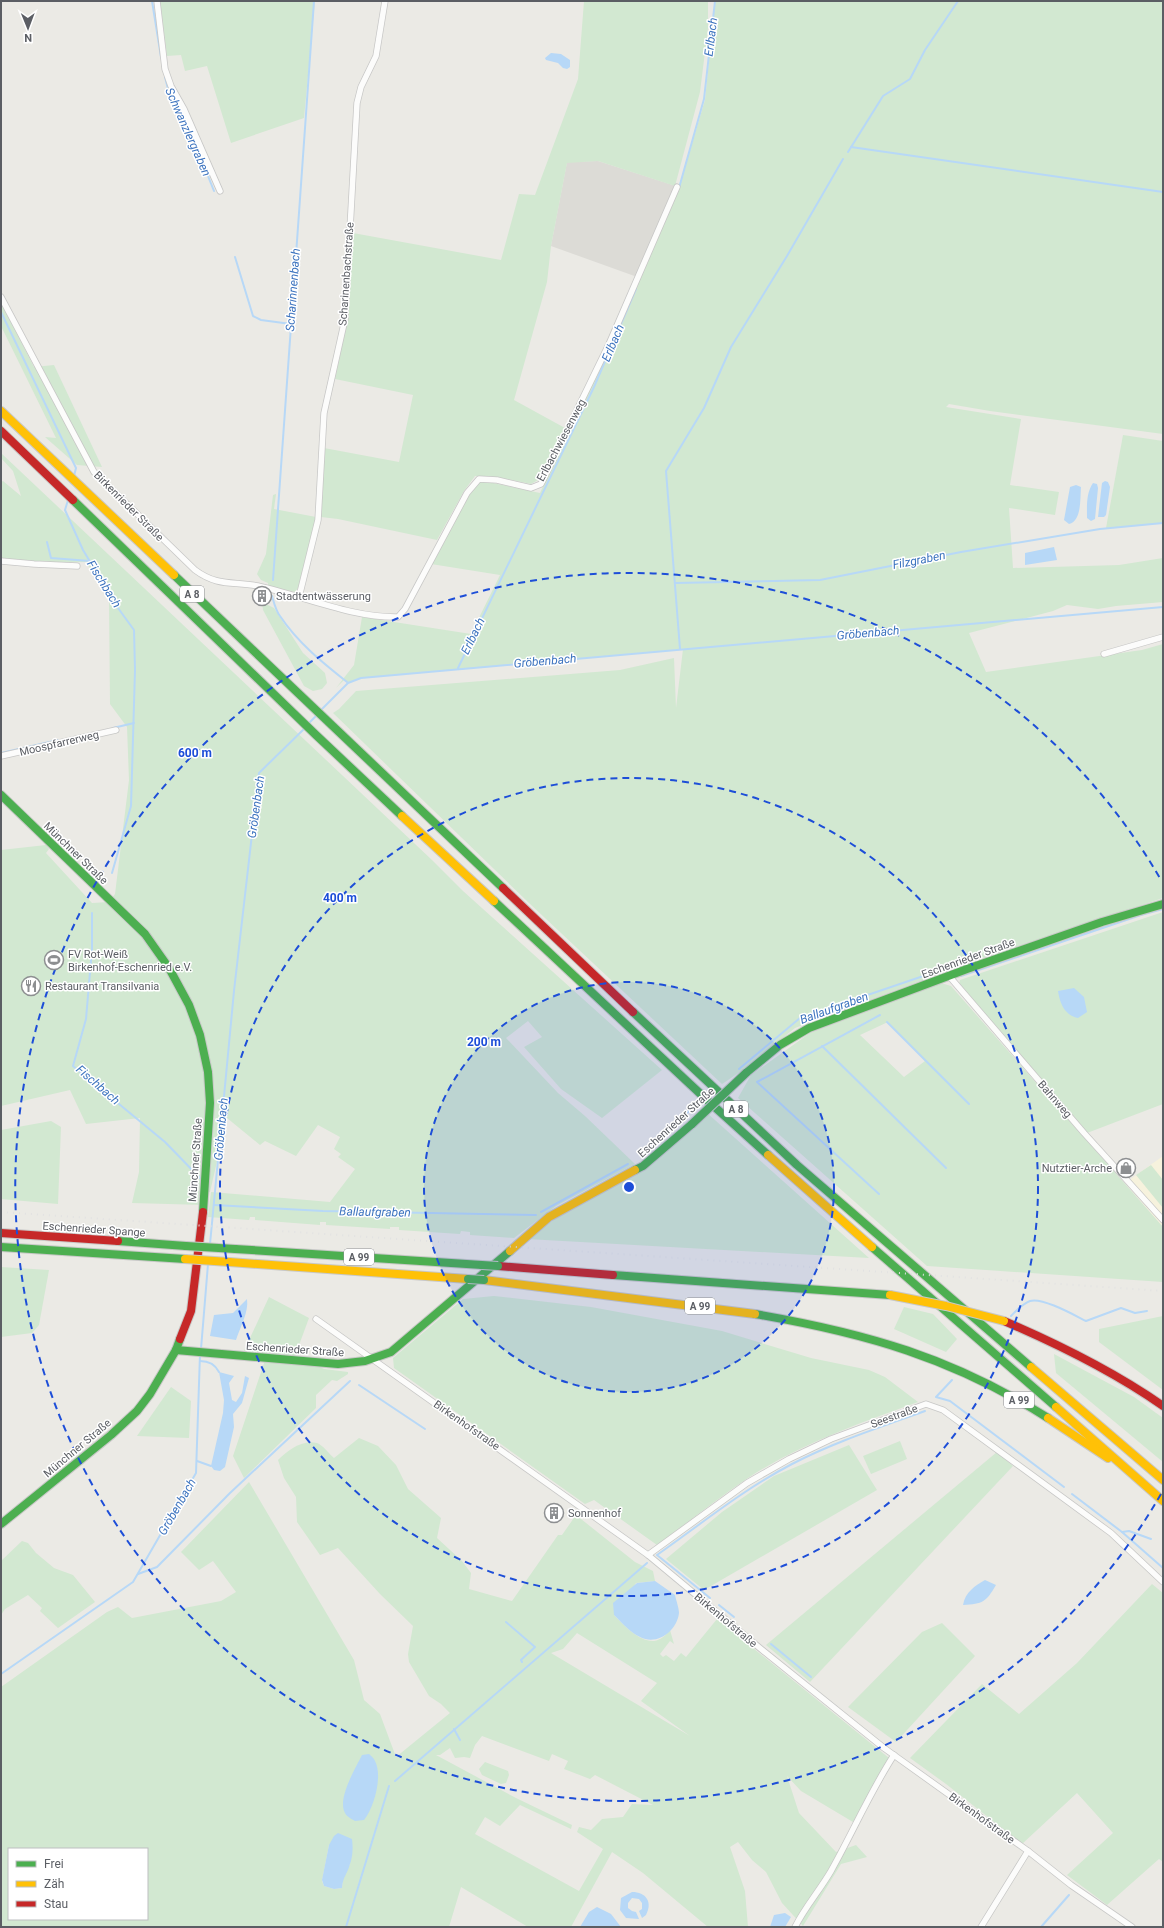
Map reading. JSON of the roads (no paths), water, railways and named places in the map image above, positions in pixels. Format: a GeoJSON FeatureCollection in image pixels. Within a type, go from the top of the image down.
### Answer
{"type":"FeatureCollection","features":[{"type":"Feature","properties":{"kind":"main road","name":"A 8"},"geometry":{"type":"LineString","coordinates":[[1,412],[714,1089],[809,1175],[1163,1480]]}},
{"type":"Feature","properties":{"kind":"main road","name":"A 8"},"geometry":{"type":"LineString","coordinates":[[1,431],[316,735],[707,1100],[969,1333],[1097,1442],[1163,1501]]}},
{"type":"Feature","properties":{"kind":"main road","name":"Münchner Straße"},"geometry":{"type":"LineString","coordinates":[[1,794],[145,934],[166,963],[180,987],[200,1035],[206,1056],[210,1102],[205,1192],[194,1293],[191,1311],[176,1350],[150,1394],[126,1422],[1,1524]]}},
{"type":"Feature","properties":{"kind":"main road","name":"Eschenrieder Straße"},"geometry":{"type":"LineString","coordinates":[[176,1350],[338,1364],[358,1363],[374,1359],[391,1352],[549,1217],[643,1166],[692,1124],[746,1072],[780,1044],[808,1028],[949,976],[1102,922],[1163,904]]}},
{"type":"Feature","properties":{"kind":"main road","name":"Eschenrieder Spange"},"geometry":{"type":"LineString","coordinates":[[1,1233],[498,1266],[890,1295],[946,1306],[1004,1321],[1047,1339],[1088,1359],[1163,1406]]}},
{"type":"Feature","properties":{"kind":"main road","name":"A 99"},"geometry":{"type":"LineString","coordinates":[[1,1247],[484,1280],[570,1289],[766,1315],[853,1332],[912,1350],[964,1371],[1012,1396],[1056,1423],[1089,1448],[1119,1463]]}},
{"type":"Feature","properties":{"kind":"street"},"geometry":{"type":"LineString","coordinates":[[156,1],[165,69],[171,86],[184,110],[220,191]]}},
{"type":"Feature","properties":{"kind":"street","name":"Scharinenbachstraße"},"geometry":{"type":"LineString","coordinates":[[298,596],[318,520],[324,413],[345,319],[357,103],[361,87],[376,56],[385,1]]}},
{"type":"Feature","properties":{"kind":"street","name":"Erlbachwiesenweg"},"geometry":{"type":"LineString","coordinates":[[298,596],[361,614],[398,617],[405,610],[467,493],[479,479],[497,480],[531,488],[540,484],[609,344],[677,187]]}},
{"type":"Feature","properties":{"kind":"street","name":"Birkenrieder Straße"},"geometry":{"type":"LineString","coordinates":[[1,297],[94,472],[178,554],[207,578],[222,583],[257,586],[298,596]]}},
{"type":"Feature","properties":{"kind":"street"},"geometry":{"type":"LineString","coordinates":[[1,561],[77,566]]}},
{"type":"Feature","properties":{"kind":"street"},"geometry":{"type":"LineString","coordinates":[[1104,654],[1163,637]]}},
{"type":"Feature","properties":{"kind":"street","name":"Moospfarrerweg"},"geometry":{"type":"LineString","coordinates":[[1,756],[116,730]]}},
{"type":"Feature","properties":{"kind":"street","name":"Bahnweg"},"geometry":{"type":"LineString","coordinates":[[949,976],[1089,1139],[1163,1220]]}},
{"type":"Feature","properties":{"kind":"street","name":"Birkenhofstraße"},"geometry":{"type":"LineString","coordinates":[[316,1319],[648,1555],[761,1650],[894,1755],[1028,1851],[1071,1885],[1132,1927]]}},
{"type":"Feature","properties":{"kind":"street","name":"Seestraße"},"geometry":{"type":"LineString","coordinates":[[648,1555],[747,1483],[789,1459],[831,1439],[926,1404],[948,1414],[1111,1533],[1163,1582]]}},
{"type":"Feature","properties":{"kind":"street"},"geometry":{"type":"LineString","coordinates":[[795,1927],[802,1912],[827,1879],[850,1838],[878,1778],[894,1755]]}},
{"type":"Feature","properties":{"kind":"street"},"geometry":{"type":"LineString","coordinates":[[981,1927],[1028,1851]]}},
{"type":"Feature","properties":{"kind":"water"},"geometry":{"type":"Polygon","coordinates":[[[551,53],[561,54],[570,60],[570,67],[567,69],[563,68],[558,63],[546,60],[545,58],[551,53]]]}},
{"type":"Feature","properties":{"kind":"water"},"geometry":{"type":"Polygon","coordinates":[[[1105,481],[1108,482],[1110,487],[1106,515],[1104,517],[1098,517],[1102,483],[1105,481]]]}},
{"type":"Feature","properties":{"kind":"water"},"geometry":{"type":"Polygon","coordinates":[[[1093,483],[1097,484],[1098,488],[1095,519],[1091,521],[1087,518],[1087,504],[1089,491],[1093,483]]]}},
{"type":"Feature","properties":{"kind":"water"},"geometry":{"type":"Polygon","coordinates":[[[1076,485],[1081,487],[1080,508],[1076,518],[1069,524],[1064,520],[1070,487],[1076,485]]]}},
{"type":"Feature","properties":{"kind":"water"},"geometry":{"type":"Polygon","coordinates":[[[1054,547],[1057,560],[1025,565],[1025,553],[1054,547]]]}},
{"type":"Feature","properties":{"kind":"water"},"geometry":{"type":"Polygon","coordinates":[[[1074,988],[1084,997],[1087,1012],[1078,1018],[1066,1011],[1060,1000],[1058,991],[1074,988]]]}},
{"type":"Feature","properties":{"kind":"water"},"geometry":{"type":"Polygon","coordinates":[[[247,1299],[247,1309],[236,1340],[210,1336],[214,1315],[233,1313],[247,1299]]]}},
{"type":"Feature","properties":{"kind":"water"},"geometry":{"type":"Polygon","coordinates":[[[219,1372],[234,1376],[229,1383],[232,1400],[236,1402],[242,1393],[245,1376],[249,1378],[242,1403],[233,1414],[234,1427],[225,1467],[220,1471],[214,1470],[211,1466],[223,1413],[224,1400],[219,1372]]]}},
{"type":"Feature","properties":{"kind":"water"},"geometry":{"type":"Polygon","coordinates":[[[985,1580],[996,1585],[986,1599],[980,1603],[963,1605],[968,1593],[985,1580]]]}},
{"type":"Feature","properties":{"kind":"water"},"geometry":{"type":"Polygon","coordinates":[[[655,1581],[675,1595],[679,1613],[674,1626],[670,1631],[653,1640],[640,1637],[627,1628],[614,1615],[613,1603],[637,1583],[655,1581]]]}},
{"type":"Feature","properties":{"kind":"water"},"geometry":{"type":"Polygon","coordinates":[[[369,1754],[374,1759],[377,1767],[378,1783],[374,1800],[368,1815],[364,1820],[355,1821],[348,1817],[345,1813],[343,1800],[351,1776],[362,1755],[369,1754]]]}},
{"type":"Feature","properties":{"kind":"water"},"geometry":{"type":"Polygon","coordinates":[[[338,1833],[352,1839],[352,1852],[351,1861],[343,1881],[342,1888],[334,1889],[324,1886],[322,1880],[329,1845],[334,1836],[338,1833]]]}},
{"type":"Feature","properties":{"kind":"water"},"geometry":{"type":"Polygon","coordinates":[[[632,1892],[641,1894],[647,1899],[648,1902],[648,1910],[646,1915],[642,1918],[639,1911],[642,1909],[642,1903],[639,1899],[632,1898],[628,1903],[628,1908],[636,1912],[639,1919],[626,1918],[620,1910],[621,1898],[632,1892]]]}},
{"type":"Feature","properties":{"kind":"water"},"geometry":{"type":"Polygon","coordinates":[[[597,1907],[611,1914],[621,1927],[580,1927],[589,1912],[597,1907]]]}},
{"type":"Feature","properties":{"kind":"water"},"geometry":{"type":"Polygon","coordinates":[[[785,1913],[791,1917],[785,1927],[770,1927],[774,1915],[785,1913]]]}},
{"type":"Feature","properties":{"kind":"waterway","name":"Schwanzlergraben"},"geometry":{"type":"LineString","coordinates":[[152,1],[161,57]]}},
{"type":"Feature","properties":{"kind":"waterway","name":"Scharinnenbach"},"geometry":{"type":"LineString","coordinates":[[273,580],[314,1]]}},
{"type":"Feature","properties":{"kind":"waterway","name":"Erlbach"},"geometry":{"type":"LineString","coordinates":[[679,188],[704,99],[715,1]]}},
{"type":"Feature","properties":{"kind":"waterway"},"geometry":{"type":"LineString","coordinates":[[848,152],[883,96],[910,79],[925,50],[958,1]]}},
{"type":"Feature","properties":{"kind":"waterway","name":"Schwanzlergraben"},"geometry":{"type":"LineString","coordinates":[[165,77],[169,93],[181,109],[214,191]]}},
{"type":"Feature","properties":{"kind":"waterway"},"geometry":{"type":"LineString","coordinates":[[851,147],[1163,192]]}},
{"type":"Feature","properties":{"kind":"waterway"},"geometry":{"type":"LineString","coordinates":[[680,649],[666,471],[704,408],[731,347],[787,256],[843,159]]}},
{"type":"Feature","properties":{"kind":"waterway","name":"Schwanzlergraben"},"geometry":{"type":"LineString","coordinates":[[235,257],[253,316],[261,320],[291,324]]}},
{"type":"Feature","properties":{"kind":"waterway","name":"Erlbach"},"geometry":{"type":"LineString","coordinates":[[458,668],[594,387],[636,289]]}},
{"type":"Feature","properties":{"kind":"waterway","name":"Fischbach"},"geometry":{"type":"LineString","coordinates":[[1,312],[76,468],[74,476]]}},
{"type":"Feature","properties":{"kind":"waterway","name":"Fischbach"},"geometry":{"type":"LineString","coordinates":[[68,500],[65,510],[83,550],[118,608],[134,630],[135,670],[131,806],[112,873]]}},
{"type":"Feature","properties":{"kind":"waterway","name":"Filzgraben"},"geometry":{"type":"LineString","coordinates":[[675,583],[820,580],[961,552],[1100,529],[1163,523]]}},
{"type":"Feature","properties":{"kind":"waterway"},"geometry":{"type":"LineString","coordinates":[[47,542],[51,558],[90,561]]}},
{"type":"Feature","properties":{"kind":"waterway","name":"Scharinnenbach"},"geometry":{"type":"LineString","coordinates":[[272,596],[275,607],[287,626],[320,660],[347,682]]}},
{"type":"Feature","properties":{"kind":"waterway","name":"Gröbenbach"},"geometry":{"type":"LineString","coordinates":[[320,711],[348,683],[361,678],[1163,607]]}},
{"type":"Feature","properties":{"kind":"waterway","name":"Gröbenbach"},"geometry":{"type":"LineString","coordinates":[[309,723],[316,716]]}},
{"type":"Feature","properties":{"kind":"waterway"},"geometry":{"type":"LineString","coordinates":[[113,728],[134,723]]}},
{"type":"Feature","properties":{"kind":"waterway","name":"Gröbenbach"},"geometry":{"type":"LineString","coordinates":[[210,1244],[234,991],[259,773],[305,728]]}},
{"type":"Feature","properties":{"kind":"waterway"},"geometry":{"type":"LineString","coordinates":[[1,753],[58,740]]}},
{"type":"Feature","properties":{"kind":"waterway","name":"Ballaufgraben"},"geometry":{"type":"LineString","coordinates":[[961,976],[1141,915],[1163,909]]}},
{"type":"Feature","properties":{"kind":"waterway","name":"Fischbach"},"geometry":{"type":"LineString","coordinates":[[92,913],[92,949],[86,1019],[73,1066],[165,1142],[200,1178]]}},
{"type":"Feature","properties":{"kind":"waterway","name":"Ballaufgraben"},"geometry":{"type":"LineString","coordinates":[[739,1069],[800,1018],[938,971],[941,972]]}},
{"type":"Feature","properties":{"kind":"waterway"},"geometry":{"type":"LineString","coordinates":[[879,1194],[757,1082],[880,1015]]}},
{"type":"Feature","properties":{"kind":"waterway"},"geometry":{"type":"LineString","coordinates":[[887,1022],[969,1104]]}},
{"type":"Feature","properties":{"kind":"waterway"},"geometry":{"type":"LineString","coordinates":[[822,1046],[946,1168]]}},
{"type":"Feature","properties":{"kind":"waterway","name":"Ballaufgraben"},"geometry":{"type":"LineString","coordinates":[[643,1153],[690,1110]]}},
{"type":"Feature","properties":{"kind":"waterway"},"geometry":{"type":"LineString","coordinates":[[541,1212],[628,1164]]}},
{"type":"Feature","properties":{"kind":"waterway","name":"Ballaufgraben"},"geometry":{"type":"LineString","coordinates":[[214,1205],[323,1211],[536,1215]]}},
{"type":"Feature","properties":{"kind":"waterway","name":"Gröbenbach"},"geometry":{"type":"LineString","coordinates":[[201,1349],[208,1264]]}},
{"type":"Feature","properties":{"kind":"waterway"},"geometry":{"type":"LineString","coordinates":[[1011,1316],[1024,1304],[1035,1300],[1058,1307],[1086,1321],[1121,1308],[1135,1313],[1147,1311]]}},
{"type":"Feature","properties":{"kind":"waterway","name":"Gröbenbach"},"geometry":{"type":"LineString","coordinates":[[1,1674],[133,1582],[196,1473],[200,1354]]}},
{"type":"Feature","properties":{"kind":"waterway"},"geometry":{"type":"LineString","coordinates":[[200,1361],[211,1364],[216,1367],[219,1372]]}},
{"type":"Feature","properties":{"kind":"waterway"},"geometry":{"type":"LineString","coordinates":[[952,1380],[936,1397],[950,1401],[1064,1487]]}},
{"type":"Feature","properties":{"kind":"waterway"},"geometry":{"type":"LineString","coordinates":[[138,1574],[157,1567],[230,1493],[350,1381]]}},
{"type":"Feature","properties":{"kind":"waterway"},"geometry":{"type":"LineString","coordinates":[[359,1385],[425,1429]]}},
{"type":"Feature","properties":{"kind":"waterway"},"geometry":{"type":"LineString","coordinates":[[710,1598],[657,1555],[757,1484],[792,1464],[841,1442],[925,1411]]}},
{"type":"Feature","properties":{"kind":"waterway"},"geometry":{"type":"LineString","coordinates":[[197,1461],[211,1466]]}},
{"type":"Feature","properties":{"kind":"waterway"},"geometry":{"type":"LineString","coordinates":[[1072,1494],[1122,1532],[1129,1531],[1151,1539]]}},
{"type":"Feature","properties":{"kind":"waterway"},"geometry":{"type":"LineString","coordinates":[[1122,1532],[1163,1568]]}},
{"type":"Feature","properties":{"kind":"waterway"},"geometry":{"type":"LineString","coordinates":[[395,1781],[647,1563]]}},
{"type":"Feature","properties":{"kind":"waterway"},"geometry":{"type":"LineString","coordinates":[[719,1605],[734,1617]]}},
{"type":"Feature","properties":{"kind":"waterway"},"geometry":{"type":"LineString","coordinates":[[506,1622],[535,1647],[521,1660],[522,1662]]}},
{"type":"Feature","properties":{"kind":"waterway"},"geometry":{"type":"LineString","coordinates":[[771,1644],[811,1677]]}},
{"type":"Feature","properties":{"kind":"waterway"},"geometry":{"type":"LineString","coordinates":[[454,1729],[460,1740]]}},
{"type":"Feature","properties":{"kind":"waterway"},"geometry":{"type":"LineString","coordinates":[[346,1927],[389,1786]]}},
{"type":"Feature","properties":{"kind":"waterway"},"geometry":{"type":"LineString","coordinates":[[1041,1927],[1069,1895]]}},
{"type":"Feature","properties":{"kind":"railway"},"geometry":{"type":"LineString","coordinates":[[1,1212],[1163,1291]]}},
{"type":"Feature","properties":{"kind":"place","name":"Stadtentwässerung"},"geometry":{"type":"Point","coordinates":[262,596]}},
{"type":"Feature","properties":{"kind":"place","name":"FV Rot-Weiß Birkenhof-Eschenried e.V."},"geometry":{"type":"Point","coordinates":[54,960]}},
{"type":"Feature","properties":{"kind":"place","name":"Restaurant Transilvania"},"geometry":{"type":"Point","coordinates":[31,986]}},
{"type":"Feature","properties":{"kind":"place","name":"Nutztier-Arche"},"geometry":{"type":"Point","coordinates":[1126,1168]}},
{"type":"Feature","properties":{"kind":"place","name":"Sonnenhof"},"geometry":{"type":"Point","coordinates":[554,1513]}}]}
